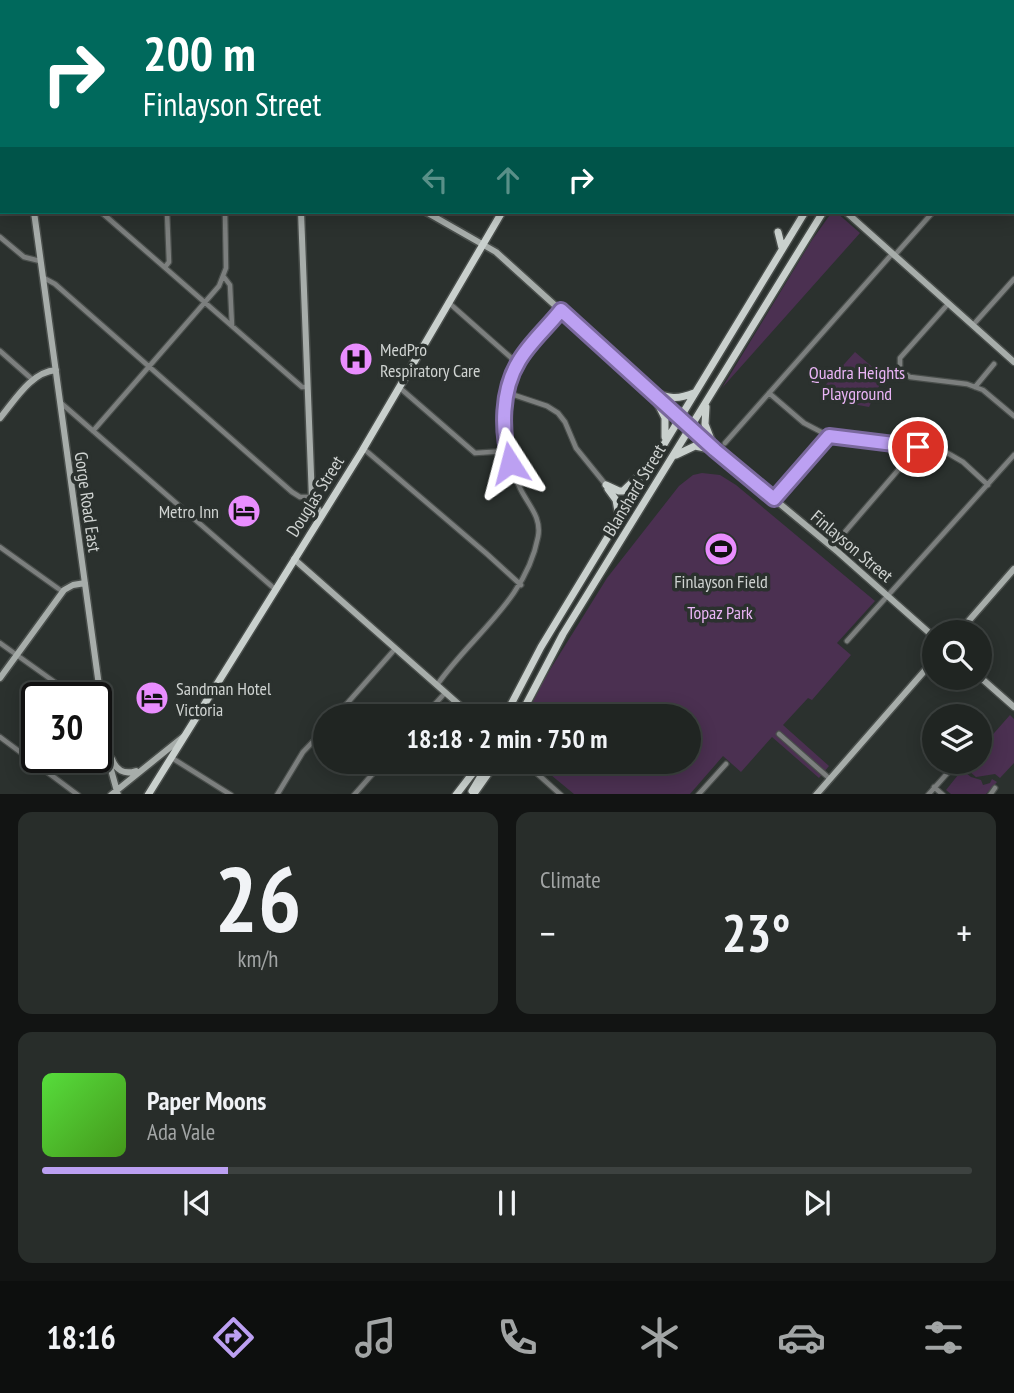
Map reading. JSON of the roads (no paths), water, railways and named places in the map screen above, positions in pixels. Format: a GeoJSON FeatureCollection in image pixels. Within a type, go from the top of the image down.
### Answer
{"type":"FeatureCollection","features":[{"type":"Feature","properties":{"kind":"main road","name":"Gorge Road East"},"geometry":{"type":"LineString","coordinates":[[34,214],[97,682]]}},
{"type":"Feature","properties":{"kind":"main road"},"geometry":{"type":"LineString","coordinates":[[301,214],[312,497],[322,515]]}},
{"type":"Feature","properties":{"kind":"main road","name":"Finlayson Street"},"geometry":{"type":"LineString","coordinates":[[430,214],[496,252],[715,450],[922,626]]}},
{"type":"Feature","properties":{"kind":"main road","name":"Douglas Street"},"geometry":{"type":"LineString","coordinates":[[148,794],[363,448],[501,214]]}},
{"type":"Feature","properties":{"kind":"main road","name":"Blanshard Street"},"geometry":{"type":"LineString","coordinates":[[511,704],[541,647],[804,214]]}},
{"type":"Feature","properties":{"kind":"main road","name":"Blanshard Street"},"geometry":{"type":"LineString","coordinates":[[526,704],[563,634],[822,214]]}},
{"type":"Feature","properties":{"kind":"main road"},"geometry":{"type":"LineString","coordinates":[[848,214],[1014,362]]}},
{"type":"Feature","properties":{"kind":"main road"},"geometry":{"type":"LineString","coordinates":[[778,232],[782,248]]}},
{"type":"Feature","properties":{"kind":"main road"},"geometry":{"type":"LineString","coordinates":[[0,418],[33,380],[46,372],[56,370]]}},
{"type":"Feature","properties":{"kind":"main road"},"geometry":{"type":"LineString","coordinates":[[652,392],[670,399],[679,399],[695,393]]}},
{"type":"Feature","properties":{"kind":"main road"},"geometry":{"type":"LineString","coordinates":[[652,392],[666,422],[663,445]]}},
{"type":"Feature","properties":{"kind":"main road"},"geometry":{"type":"LineString","coordinates":[[707,401],[705,424],[715,450]]}},
{"type":"Feature","properties":{"kind":"main road"},"geometry":{"type":"LineString","coordinates":[[672,459],[695,446],[715,450]]}},
{"type":"Feature","properties":{"kind":"main road"},"geometry":{"type":"LineString","coordinates":[[606,485],[623,491],[650,465]]}},
{"type":"Feature","properties":{"kind":"main road"},"geometry":{"type":"LineString","coordinates":[[606,485],[616,500],[619,517]]}},
{"type":"Feature","properties":{"kind":"main road"},"geometry":{"type":"LineString","coordinates":[[294,559],[458,704]]}},
{"type":"Feature","properties":{"kind":"main road"},"geometry":{"type":"LineString","coordinates":[[969,620],[1014,569]]}},
{"type":"Feature","properties":{"kind":"main road"},"geometry":{"type":"LineString","coordinates":[[0,678],[63,592],[69,586],[85,583]]}},
{"type":"Feature","properties":{"kind":"main road"},"geometry":{"type":"LineString","coordinates":[[816,794],[922,674]]}},
{"type":"Feature","properties":{"kind":"main road"},"geometry":{"type":"LineString","coordinates":[[992,687],[1013,704]]}},
{"type":"Feature","properties":{"kind":"main road"},"geometry":{"type":"LineString","coordinates":[[115,793],[184,736]]}},
{"type":"Feature","properties":{"kind":"main road"},"geometry":{"type":"LineString","coordinates":[[112,759],[116,768],[121,771],[132,772],[144,767]]}},
{"type":"Feature","properties":{"kind":"main road","name":"Gorge Road East"},"geometry":{"type":"LineString","coordinates":[[112,772],[115,793]]}},
{"type":"Feature","properties":{"kind":"main road"},"geometry":{"type":"LineString","coordinates":[[456,794],[472,774]]}},
{"type":"Feature","properties":{"kind":"main road"},"geometry":{"type":"LineString","coordinates":[[471,794],[483,774]]}},
{"type":"Feature","properties":{"kind":"main road"},"geometry":{"type":"LineString","coordinates":[[471,794],[487,774]]}},
{"type":"Feature","properties":{"kind":"street"},"geometry":{"type":"LineString","coordinates":[[103,214],[302,387],[308,387]]}},
{"type":"Feature","properties":{"kind":"street"},"geometry":{"type":"LineString","coordinates":[[164,267],[169,262],[167,214]]}},
{"type":"Feature","properties":{"kind":"street"},"geometry":{"type":"LineString","coordinates":[[93,431],[224,277],[227,254],[225,214]]}},
{"type":"Feature","properties":{"kind":"street"},"geometry":{"type":"LineString","coordinates":[[725,443],[931,214]]}},
{"type":"Feature","properties":{"kind":"street"},"geometry":{"type":"LineString","coordinates":[[0,237],[24,257],[41,261]]}},
{"type":"Feature","properties":{"kind":"street"},"geometry":{"type":"LineString","coordinates":[[43,277],[55,284],[292,492],[300,497],[312,497]]}},
{"type":"Feature","properties":{"kind":"street"},"geometry":{"type":"LineString","coordinates":[[224,277],[230,285],[232,327]]}},
{"type":"Feature","properties":{"kind":"street"},"geometry":{"type":"LineString","coordinates":[[973,326],[1014,279]]}},
{"type":"Feature","properties":{"kind":"street"},"geometry":{"type":"LineString","coordinates":[[448,301],[517,363]]}},
{"type":"Feature","properties":{"kind":"street"},"geometry":{"type":"LineString","coordinates":[[948,304],[900,358],[898,367],[903,374],[910,377],[975,387],[1014,416]]}},
{"type":"Feature","properties":{"kind":"street"},"geometry":{"type":"LineString","coordinates":[[437,685],[510,601],[531,560],[539,525],[514,475],[506,451],[504,431],[508,393],[517,363],[561,310]]}},
{"type":"Feature","properties":{"kind":"street"},"geometry":{"type":"LineString","coordinates":[[0,351],[33,380]]}},
{"type":"Feature","properties":{"kind":"street"},"geometry":{"type":"LineString","coordinates":[[975,387],[994,364]]}},
{"type":"Feature","properties":{"kind":"street"},"geometry":{"type":"LineString","coordinates":[[399,388],[475,453],[506,451]]}},
{"type":"Feature","properties":{"kind":"street"},"geometry":{"type":"LineString","coordinates":[[508,393],[547,406],[558,413],[565,422],[576,448],[606,485]]}},
{"type":"Feature","properties":{"kind":"street"},"geometry":{"type":"LineString","coordinates":[[769,393],[804,424],[829,436],[934,449],[953,456],[988,485]]}},
{"type":"Feature","properties":{"kind":"street"},"geometry":{"type":"LineString","coordinates":[[61,403],[276,590]]}},
{"type":"Feature","properties":{"kind":"street"},"geometry":{"type":"LineString","coordinates":[[774,499],[829,436]]}},
{"type":"Feature","properties":{"kind":"street"},"geometry":{"type":"LineString","coordinates":[[832,547],[918,447]]}},
{"type":"Feature","properties":{"kind":"street"},"geometry":{"type":"LineString","coordinates":[[363,448],[520,585]]}},
{"type":"Feature","properties":{"kind":"street"},"geometry":{"type":"LineString","coordinates":[[847,641],[1014,455]]}},
{"type":"Feature","properties":{"kind":"street"},"geometry":{"type":"LineString","coordinates":[[0,547],[63,592]]}},
{"type":"Feature","properties":{"kind":"street"},"geometry":{"type":"LineString","coordinates":[[0,643],[55,682]]}},
{"type":"Feature","properties":{"kind":"street"},"geometry":{"type":"LineString","coordinates":[[347,704],[396,648]]}},
{"type":"Feature","properties":{"kind":"street"},"geometry":{"type":"LineString","coordinates":[[434,704],[445,692]]}},
{"type":"Feature","properties":{"kind":"street"},"geometry":{"type":"LineString","coordinates":[[779,734],[830,779]]}},
{"type":"Feature","properties":{"kind":"street"},"geometry":{"type":"LineString","coordinates":[[0,737],[78,794]]}},
{"type":"Feature","properties":{"kind":"street"},"geometry":{"type":"LineString","coordinates":[[277,794],[303,752],[313,742]]}},
{"type":"Feature","properties":{"kind":"street"},"geometry":{"type":"LineString","coordinates":[[171,757],[231,794]]}},
{"type":"Feature","properties":{"kind":"street"},"geometry":{"type":"LineString","coordinates":[[698,794],[726,764]]}},
{"type":"Feature","properties":{"kind":"street"},"geometry":{"type":"LineString","coordinates":[[354,794],[372,774]]}},
{"type":"Feature","properties":{"kind":"street"},"geometry":{"type":"LineString","coordinates":[[538,774],[561,794]]}},
{"type":"Feature","properties":{"kind":"street"},"geometry":{"type":"LineString","coordinates":[[928,794],[946,774]]}},
{"type":"Feature","properties":{"kind":"street"},"geometry":{"type":"LineString","coordinates":[[934,787],[943,794]]}},
{"type":"Feature","properties":{"kind":"street"},"geometry":{"type":"LineString","coordinates":[[990,794],[995,788]]}},
{"type":"Feature","properties":{"kind":"place","name":"MedPro Respiratory Care"},"geometry":{"type":"Point","coordinates":[356,359]}},
{"type":"Feature","properties":{"kind":"place","name":"Metro Inn"},"geometry":{"type":"Point","coordinates":[244,511]}},
{"type":"Feature","properties":{"kind":"place","name":"Finlayson Field"},"geometry":{"type":"Point","coordinates":[721,549]}},
{"type":"Feature","properties":{"kind":"place","name":"Sandman Hotel Victoria"},"geometry":{"type":"Point","coordinates":[152,698]}},
{"type":"Feature","properties":{"kind":"park label","name":"Quadra Heights Playground"},"geometry":{"type":"Point","coordinates":[857,382]}},
{"type":"Feature","properties":{"kind":"park label","name":"Topaz Park"},"geometry":{"type":"Point","coordinates":[720,612]}}]}
